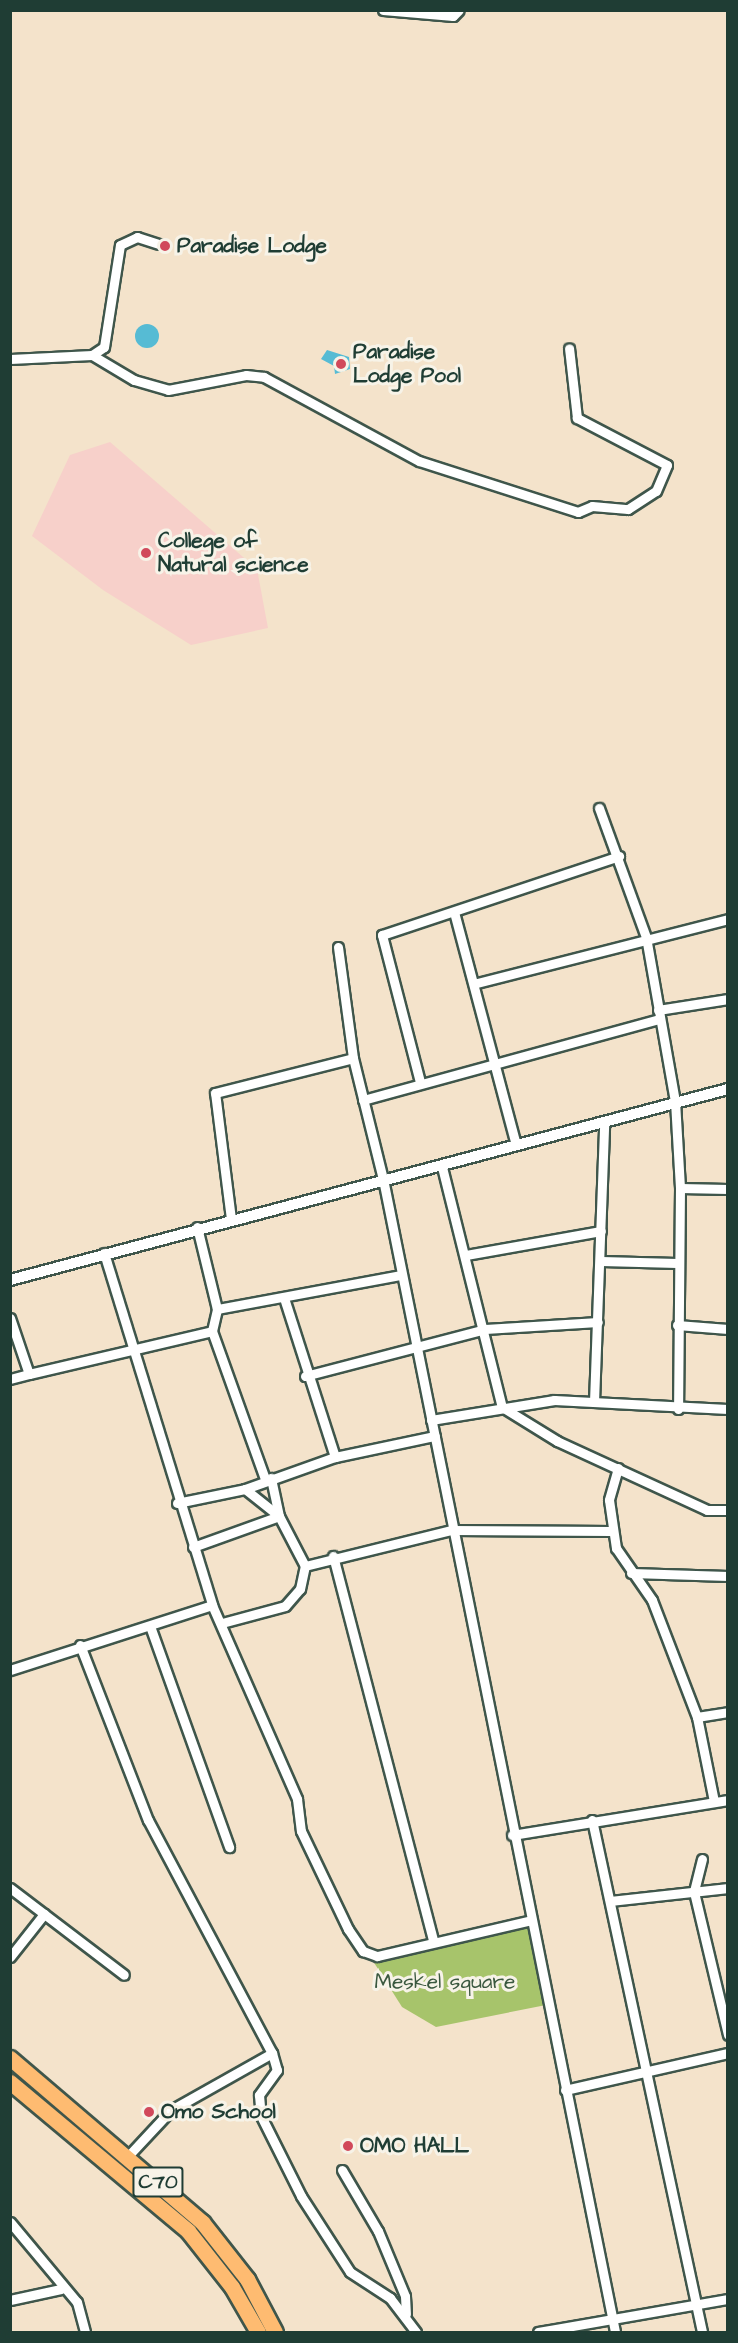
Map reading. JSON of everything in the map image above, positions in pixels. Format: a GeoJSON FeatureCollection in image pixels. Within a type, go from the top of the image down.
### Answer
{"type":"FeatureCollection","features":[{"type":"Feature","properties":{"kind":"highway","name":"C70"},"geometry":{"type":"LineString","coordinates":[[10,2058],[129,2155],[202,2222],[247,2279],[275,2332]]}},
{"type":"Feature","properties":{"kind":"highway","name":"C70"},"geometry":{"type":"LineString","coordinates":[[10,2082],[188,2230],[232,2287],[258,2332]]}},
{"type":"Feature","properties":{"kind":"street"},"geometry":{"type":"LineString","coordinates":[[383,10],[453,16],[459,10]]}},
{"type":"Feature","properties":{"kind":"street"},"geometry":{"type":"LineString","coordinates":[[10,358],[92,355],[104,347],[120,244],[137,237],[158,244]]}},
{"type":"Feature","properties":{"kind":"street"},"geometry":{"type":"LineString","coordinates":[[92,355],[142,384],[168,390],[246,375],[264,377],[419,461],[491,480],[578,512],[592,506],[628,509],[656,491],[667,465],[577,418],[569,348]]}},
{"type":"Feature","properties":{"kind":"street"},"geometry":{"type":"LineString","coordinates":[[599,808],[619,856],[646,937],[675,1101],[680,1188],[677,1263],[678,1409]]}},
{"type":"Feature","properties":{"kind":"street"},"geometry":{"type":"LineString","coordinates":[[420,1082],[382,935],[619,856]]}},
{"type":"Feature","properties":{"kind":"street"},"geometry":{"type":"LineString","coordinates":[[454,912],[477,983],[516,1145]]}},
{"type":"Feature","properties":{"kind":"street"},"geometry":{"type":"LineString","coordinates":[[477,983],[646,937],[728,919]]}},
{"type":"Feature","properties":{"kind":"street"},"geometry":{"type":"LineString","coordinates":[[338,948],[353,1059],[383,1179],[528,1921],[614,2328]]}},
{"type":"Feature","properties":{"kind":"street"},"geometry":{"type":"LineString","coordinates":[[363,1100],[496,1059],[728,999]]}},
{"type":"Feature","properties":{"kind":"street"},"geometry":{"type":"LineString","coordinates":[[231,1219],[215,1093],[353,1059]]}},
{"type":"Feature","properties":{"kind":"street"},"geometry":{"type":"LineString","coordinates":[[10,1280],[197,1227],[383,1179],[442,1167],[516,1145],[604,1123],[675,1101],[728,1089]]}},
{"type":"Feature","properties":{"kind":"street"},"geometry":{"type":"LineString","coordinates":[[594,1402],[601,1261],[604,1123]]}},
{"type":"Feature","properties":{"kind":"street"},"geometry":{"type":"LineString","coordinates":[[442,1167],[485,1329],[502,1407],[618,1468],[707,1510],[728,1510]]}},
{"type":"Feature","properties":{"kind":"street"},"geometry":{"type":"LineString","coordinates":[[680,1188],[728,1188]]}},
{"type":"Feature","properties":{"kind":"street"},"geometry":{"type":"LineString","coordinates":[[197,1227],[217,1309],[212,1332],[268,1479],[279,1516],[305,1566],[300,1589],[285,1606],[222,1623]]}},
{"type":"Feature","properties":{"kind":"street"},"geometry":{"type":"LineString","coordinates":[[466,1255],[601,1231]]}},
{"type":"Feature","properties":{"kind":"street"},"geometry":{"type":"LineString","coordinates":[[104,1253],[177,1503],[212,1605],[222,1623],[297,1799],[301,1831],[348,1929],[363,1951],[377,1956],[433,1941],[528,1921]]}},
{"type":"Feature","properties":{"kind":"street"},"geometry":{"type":"LineString","coordinates":[[601,1261],[677,1263]]}},
{"type":"Feature","properties":{"kind":"street"},"geometry":{"type":"LineString","coordinates":[[217,1309],[401,1275]]}},
{"type":"Feature","properties":{"kind":"street"},"geometry":{"type":"LineString","coordinates":[[284,1298],[305,1376],[335,1457]]}},
{"type":"Feature","properties":{"kind":"street"},"geometry":{"type":"LineString","coordinates":[[10,1318],[29,1374]]}},
{"type":"Feature","properties":{"kind":"street"},"geometry":{"type":"LineString","coordinates":[[305,1376],[416,1349],[485,1329],[598,1322]]}},
{"type":"Feature","properties":{"kind":"street"},"geometry":{"type":"LineString","coordinates":[[677,1325],[728,1329]]}},
{"type":"Feature","properties":{"kind":"street"},"geometry":{"type":"LineString","coordinates":[[10,1379],[132,1353],[212,1332]]}},
{"type":"Feature","properties":{"kind":"street"},"geometry":{"type":"LineString","coordinates":[[431,1420],[554,1400],[678,1409],[728,1409]]}},
{"type":"Feature","properties":{"kind":"street"},"geometry":{"type":"LineString","coordinates":[[177,1503],[244,1489],[335,1457],[435,1436]]}},
{"type":"Feature","properties":{"kind":"street"},"geometry":{"type":"LineString","coordinates":[[618,1468],[609,1500],[611,1531],[631,1573],[652,1600],[697,1717],[714,1801]]}},
{"type":"Feature","properties":{"kind":"street"},"geometry":{"type":"LineString","coordinates":[[244,1489],[279,1516]]}},
{"type":"Feature","properties":{"kind":"street"},"geometry":{"type":"LineString","coordinates":[[193,1547],[279,1516]]}},
{"type":"Feature","properties":{"kind":"street"},"geometry":{"type":"LineString","coordinates":[[305,1566],[333,1556],[452,1530],[611,1531]]}},
{"type":"Feature","properties":{"kind":"street"},"geometry":{"type":"LineString","coordinates":[[333,1556],[433,1941]]}},
{"type":"Feature","properties":{"kind":"street"},"geometry":{"type":"LineString","coordinates":[[631,1573],[728,1576]]}},
{"type":"Feature","properties":{"kind":"street"},"geometry":{"type":"LineString","coordinates":[[10,1670],[80,1645],[150,1626],[212,1605]]}},
{"type":"Feature","properties":{"kind":"street"},"geometry":{"type":"LineString","coordinates":[[150,1626],[229,1847]]}},
{"type":"Feature","properties":{"kind":"street"},"geometry":{"type":"LineString","coordinates":[[80,1645],[148,1821],[272,2053],[275,2079],[258,2103],[301,2196],[350,2272],[390,2298],[405,2314],[416,2332]]}},
{"type":"Feature","properties":{"kind":"street"},"geometry":{"type":"LineString","coordinates":[[697,1717],[728,1712]]}},
{"type":"Feature","properties":{"kind":"street"},"geometry":{"type":"LineString","coordinates":[[512,1835],[592,1820],[728,1800]]}},
{"type":"Feature","properties":{"kind":"street"},"geometry":{"type":"LineString","coordinates":[[592,1820],[702,2332]]}},
{"type":"Feature","properties":{"kind":"street"},"geometry":{"type":"LineString","coordinates":[[702,1859],[694,1892],[728,2035]]}},
{"type":"Feature","properties":{"kind":"street"},"geometry":{"type":"LineString","coordinates":[[10,1888],[124,1976]]}},
{"type":"Feature","properties":{"kind":"street"},"geometry":{"type":"LineString","coordinates":[[610,1901],[728,1888]]}},
{"type":"Feature","properties":{"kind":"street"},"geometry":{"type":"LineString","coordinates":[[10,1957],[44,1914]]}},
{"type":"Feature","properties":{"kind":"street"},"geometry":{"type":"LineString","coordinates":[[129,2155],[188,2098],[272,2053]]}},
{"type":"Feature","properties":{"kind":"street"},"geometry":{"type":"LineString","coordinates":[[565,2090],[728,2053]]}},
{"type":"Feature","properties":{"kind":"street"},"geometry":{"type":"LineString","coordinates":[[342,2170],[378,2231],[405,2296],[405,2314]]}},
{"type":"Feature","properties":{"kind":"street"},"geometry":{"type":"LineString","coordinates":[[10,2222],[61,2289],[77,2302],[85,2332]]}},
{"type":"Feature","properties":{"kind":"street"},"geometry":{"type":"LineString","coordinates":[[10,2300],[61,2289]]}},
{"type":"Feature","properties":{"kind":"street"},"geometry":{"type":"LineString","coordinates":[[538,2332],[614,2328],[696,2305],[728,2299]]}},
{"type":"Feature","properties":{"kind":"shaded area","name":"College of Natural science"},"geometry":{"type":"Polygon","coordinates":[[[110,442],[257,569],[268,628],[191,645],[103,590],[32,536],[70,455],[110,442]]]}},
{"type":"Feature","properties":{"kind":"green space","name":"Meskel square"},"geometry":{"type":"Polygon","coordinates":[[[530,1923],[546,2005],[436,2027],[402,2007],[373,1961],[388,1950],[530,1923]]]}},
{"type":"Feature","properties":{"kind":"water"},"geometry":{"type":"Polygon","coordinates":[[[147,324],[156,327],[159,336],[156,345],[147,348],[138,345],[135,336],[138,327],[147,324]]]}},
{"type":"Feature","properties":{"kind":"water"},"geometry":{"type":"Polygon","coordinates":[[[327,350],[349,357],[350,369],[335,374],[334,366],[321,359],[327,350]]]}},
{"type":"Feature","properties":{"kind":"place","name":"Paradise Lodge"},"geometry":{"type":"Point","coordinates":[165,246]}},
{"type":"Feature","properties":{"kind":"place","name":"Paradise Lodge Pool"},"geometry":{"type":"Point","coordinates":[341,364]}},
{"type":"Feature","properties":{"kind":"place","name":"College of Natural science"},"geometry":{"type":"Point","coordinates":[146,553]}},
{"type":"Feature","properties":{"kind":"place","name":"Omo School"},"geometry":{"type":"Point","coordinates":[149,2112]}},
{"type":"Feature","properties":{"kind":"place","name":"OMO HALL"},"geometry":{"type":"Point","coordinates":[348,2146]}}]}
